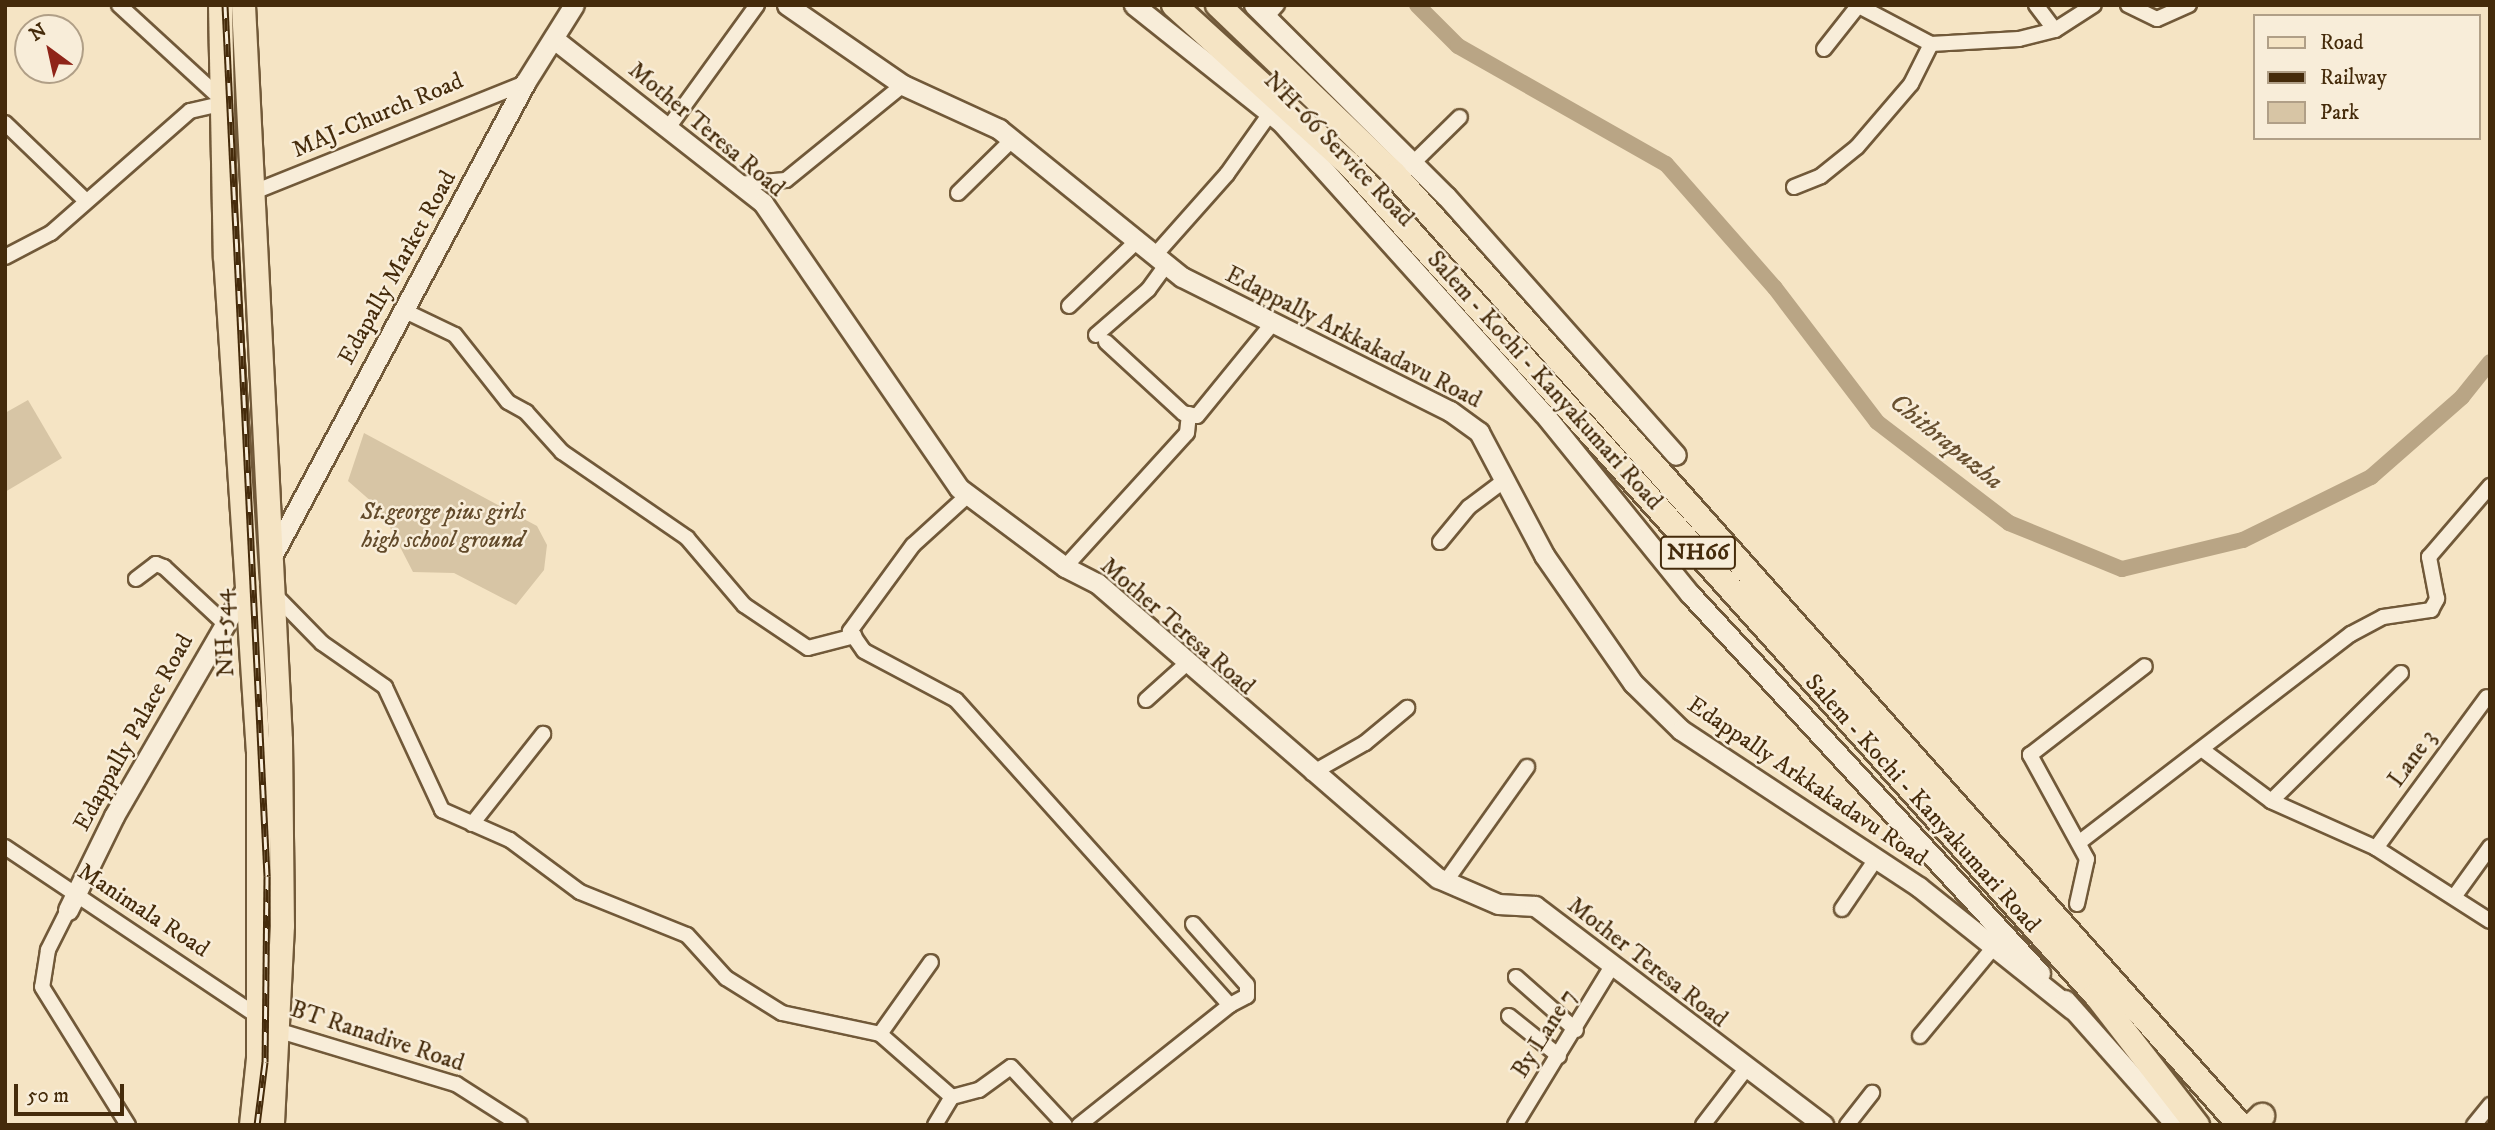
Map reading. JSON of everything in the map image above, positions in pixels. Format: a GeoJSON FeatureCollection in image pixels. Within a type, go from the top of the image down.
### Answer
{"type":"FeatureCollection","features":[{"type":"Feature","properties":{"kind":"highway","name":"Salem - Kochi - Kanyakumari Road"},"geometry":{"type":"LineString","coordinates":[[1174,5],[1349,164],[2096,995],[2197,1125]]}},
{"type":"Feature","properties":{"kind":"highway","name":"Salem - Kochi - Kanyakumari Road"},"geometry":{"type":"LineString","coordinates":[[1218,5],[1347,125],[1481,272],[1667,463],[2256,1123]]}},
{"type":"Feature","properties":{"kind":"highway"},"geometry":{"type":"LineString","coordinates":[[1462,289],[1481,272]]}},
{"type":"Feature","properties":{"kind":"main road"},"geometry":{"type":"LineString","coordinates":[[214,5],[217,100],[223,139]]}},
{"type":"Feature","properties":{"kind":"main road"},"geometry":{"type":"LineString","coordinates":[[220,5],[223,139]]}},
{"type":"Feature","properties":{"kind":"main road"},"geometry":{"type":"LineString","coordinates":[[234,5],[247,143]]}},
{"type":"Feature","properties":{"kind":"main road"},"geometry":{"type":"LineString","coordinates":[[243,5],[247,143]]}},
{"type":"Feature","properties":{"kind":"main road","name":"NH-544"},"geometry":{"type":"LineString","coordinates":[[223,139],[228,306],[249,583],[258,750],[257,1013],[251,1125]]}},
{"type":"Feature","properties":{"kind":"main road","name":"NH-544"},"geometry":{"type":"LineString","coordinates":[[247,143],[280,740],[279,1031],[272,1125]]}},
{"type":"Feature","properties":{"kind":"main road"},"geometry":{"type":"LineString","coordinates":[[228,306],[256,303]]}},
{"type":"Feature","properties":{"kind":"main road"},"geometry":{"type":"LineString","coordinates":[[246,548],[270,550]]}},
{"type":"Feature","properties":{"kind":"street"},"geometry":{"type":"LineString","coordinates":[[5,257],[51,233],[190,111],[217,100],[119,5]]}},
{"type":"Feature","properties":{"kind":"street","name":"Edapally Market Road"},"geometry":{"type":"LineString","coordinates":[[270,550],[405,311],[525,83],[574,5]]}},
{"type":"Feature","properties":{"kind":"street"},"geometry":{"type":"LineString","coordinates":[[668,128],[757,5]]}},
{"type":"Feature","properties":{"kind":"street","name":"Edappally Arkkakadavu Road"},"geometry":{"type":"LineString","coordinates":[[787,5],[903,85],[1013,139],[1161,259],[1272,324],[1450,411],[1479,432],[1544,555],[1633,683],[1681,730],[1876,859],[2072,1009]]}},
{"type":"Feature","properties":{"kind":"street","name":"NH-66 Service Road"},"geometry":{"type":"LineString","coordinates":[[1134,5],[1271,113],[1417,268],[1637,523],[1690,594],[2072,1009]]}},
{"type":"Feature","properties":{"kind":"street"},"geometry":{"type":"LineString","coordinates":[[2036,5],[2055,30]]}},
{"type":"Feature","properties":{"kind":"street"},"geometry":{"type":"LineString","coordinates":[[1824,49],[1858,6],[1931,44],[2019,39],[2055,30],[2094,5]]}},
{"type":"Feature","properties":{"kind":"street"},"geometry":{"type":"LineString","coordinates":[[2128,5],[2157,19],[2189,5]]}},
{"type":"Feature","properties":{"kind":"street"},"geometry":{"type":"LineString","coordinates":[[1266,9],[1414,162],[1667,463]]}},
{"type":"Feature","properties":{"kind":"street","name":"Mother Teresa Road"},"geometry":{"type":"LineString","coordinates":[[554,38],[763,203],[968,495],[1065,567],[1097,583],[1312,773],[1446,881],[1497,904],[1535,906],[1745,1070],[1823,1125]]}},
{"type":"Feature","properties":{"kind":"street"},"geometry":{"type":"LineString","coordinates":[[1794,187],[1821,176],[1857,147],[1911,84],[1931,44]]}},
{"type":"Feature","properties":{"kind":"street","name":"MAJ-Church Road"},"geometry":{"type":"LineString","coordinates":[[249,194],[525,83]]}},
{"type":"Feature","properties":{"kind":"street"},"geometry":{"type":"LineString","coordinates":[[738,184],[786,180],[903,85]]}},
{"type":"Feature","properties":{"kind":"street"},"geometry":{"type":"LineString","coordinates":[[1271,113],[1161,259],[1148,290],[1101,338],[1189,414],[1197,416],[1272,324]]}},
{"type":"Feature","properties":{"kind":"street"},"geometry":{"type":"LineString","coordinates":[[1414,162],[1460,117]]}},
{"type":"Feature","properties":{"kind":"street"},"geometry":{"type":"LineString","coordinates":[[5,123],[86,201]]}},
{"type":"Feature","properties":{"kind":"street"},"geometry":{"type":"LineString","coordinates":[[958,193],[1013,139]]}},
{"type":"Feature","properties":{"kind":"street"},"geometry":{"type":"LineString","coordinates":[[1069,306],[1138,240]]}},
{"type":"Feature","properties":{"kind":"street"},"geometry":{"type":"LineString","coordinates":[[405,311],[455,335],[508,402],[526,412],[562,452],[687,538],[744,605],[808,648],[854,636]]}},
{"type":"Feature","properties":{"kind":"street"},"geometry":{"type":"LineString","coordinates":[[1065,567],[1187,433],[1189,414]]}},
{"type":"Feature","properties":{"kind":"street"},"geometry":{"type":"LineString","coordinates":[[1440,542],[1469,507],[1505,480]]}},
{"type":"Feature","properties":{"kind":"street"},"geometry":{"type":"LineString","coordinates":[[2081,841],[2204,751],[2365,625],[2431,610],[2437,600],[2429,557],[2490,486]]}},
{"type":"Feature","properties":{"kind":"street"},"geometry":{"type":"LineString","coordinates":[[968,495],[913,545],[850,631],[864,651],[956,700],[1230,1005]]}},
{"type":"Feature","properties":{"kind":"street"},"geometry":{"type":"LineString","coordinates":[[136,579],[156,564],[164,567],[224,623]]}},
{"type":"Feature","properties":{"kind":"street","name":"Edappally Palace Road"},"geometry":{"type":"LineString","coordinates":[[72,902],[224,623],[249,583]]}},
{"type":"Feature","properties":{"kind":"street"},"geometry":{"type":"LineString","coordinates":[[272,592],[322,643],[385,687],[442,810],[510,840],[580,892],[687,936],[726,978],[782,1013],[880,1034],[952,1097]]}},
{"type":"Feature","properties":{"kind":"street"},"geometry":{"type":"LineString","coordinates":[[1146,700],[1186,664]]}},
{"type":"Feature","properties":{"kind":"street"},"geometry":{"type":"LineString","coordinates":[[2077,904],[2087,876],[2081,841],[2030,755],[2145,666]]}},
{"type":"Feature","properties":{"kind":"street"},"geometry":{"type":"LineString","coordinates":[[2271,800],[2401,673]]}},
{"type":"Feature","properties":{"kind":"street","name":"Lane 3"},"geometry":{"type":"LineString","coordinates":[[2376,848],[2487,697]]}},
{"type":"Feature","properties":{"kind":"street"},"geometry":{"type":"LineString","coordinates":[[1312,773],[1365,743],[1408,708]]}},
{"type":"Feature","properties":{"kind":"street"},"geometry":{"type":"LineString","coordinates":[[472,824],[543,734]]}},
{"type":"Feature","properties":{"kind":"street"},"geometry":{"type":"LineString","coordinates":[[2204,751],[2271,800],[2376,848],[2490,920]]}},
{"type":"Feature","properties":{"kind":"street"},"geometry":{"type":"LineString","coordinates":[[1446,881],[1527,767]]}},
{"type":"Feature","properties":{"kind":"street","name":"Manimala Road"},"geometry":{"type":"LineString","coordinates":[[5,847],[72,902],[257,1013]]}},
{"type":"Feature","properties":{"kind":"street"},"geometry":{"type":"LineString","coordinates":[[2454,897],[2490,847]]}},
{"type":"Feature","properties":{"kind":"street"},"geometry":{"type":"LineString","coordinates":[[1842,909],[1876,859]]}},
{"type":"Feature","properties":{"kind":"street"},"geometry":{"type":"LineString","coordinates":[[72,902],[48,950],[42,987],[128,1125]]}},
{"type":"Feature","properties":{"kind":"street"},"geometry":{"type":"LineString","coordinates":[[1079,1125],[1230,1005],[1247,996],[1247,985],[1193,924]]}},
{"type":"Feature","properties":{"kind":"street"},"geometry":{"type":"LineString","coordinates":[[1920,1036],[1993,948]]}},
{"type":"Feature","properties":{"kind":"street"},"geometry":{"type":"LineString","coordinates":[[880,1034],[930,962]]}},
{"type":"Feature","properties":{"kind":"street","name":"By Lane 7"},"geometry":{"type":"LineString","coordinates":[[1515,1125],[1576,1030],[1612,967]]}},
{"type":"Feature","properties":{"kind":"street"},"geometry":{"type":"LineString","coordinates":[[1516,978],[1576,1030]]}},
{"type":"Feature","properties":{"kind":"street"},"geometry":{"type":"LineString","coordinates":[[2072,1009],[2176,1125]]}},
{"type":"Feature","properties":{"kind":"street","name":"BT Ranadive Road"},"geometry":{"type":"LineString","coordinates":[[257,1013],[279,1031],[456,1084],[520,1125]]}},
{"type":"Feature","properties":{"kind":"street"},"geometry":{"type":"LineString","coordinates":[[1509,1016],[1559,1056]]}},
{"type":"Feature","properties":{"kind":"street"},"geometry":{"type":"LineString","coordinates":[[935,1125],[952,1097],[979,1090],[1011,1067],[1065,1125]]}},
{"type":"Feature","properties":{"kind":"street"},"geometry":{"type":"LineString","coordinates":[[1703,1125],[1745,1070]]}},
{"type":"Feature","properties":{"kind":"street"},"geometry":{"type":"LineString","coordinates":[[1847,1125],[1872,1093]]}},
{"type":"Feature","properties":{"kind":"street"},"geometry":{"type":"LineString","coordinates":[[2474,1125],[2490,1105]]}},
{"type":"Feature","properties":{"kind":"green space"},"geometry":{"type":"Polygon","coordinates":[[[28,400],[62,458],[5,492],[5,413],[28,400]]]}},
{"type":"Feature","properties":{"kind":"green space","name":"St.george pius girls high school ground"},"geometry":{"type":"Polygon","coordinates":[[[364,433],[537,526],[547,545],[544,570],[516,605],[454,573],[413,572],[381,510],[348,481],[364,433]]]}},
{"type":"Feature","properties":{"kind":"waterway","name":"Chithrapuzha"},"geometry":{"type":"LineString","coordinates":[[1417,5],[1458,46],[1666,164],[1775,288],[1877,422],[2009,523],[2122,569],[2243,540],[2371,477],[2462,397],[2490,362]]}},
{"type":"Feature","properties":{"kind":"railway"},"geometry":{"type":"LineString","coordinates":[[225,5],[267,876],[265,1062],[257,1125]]}}]}
